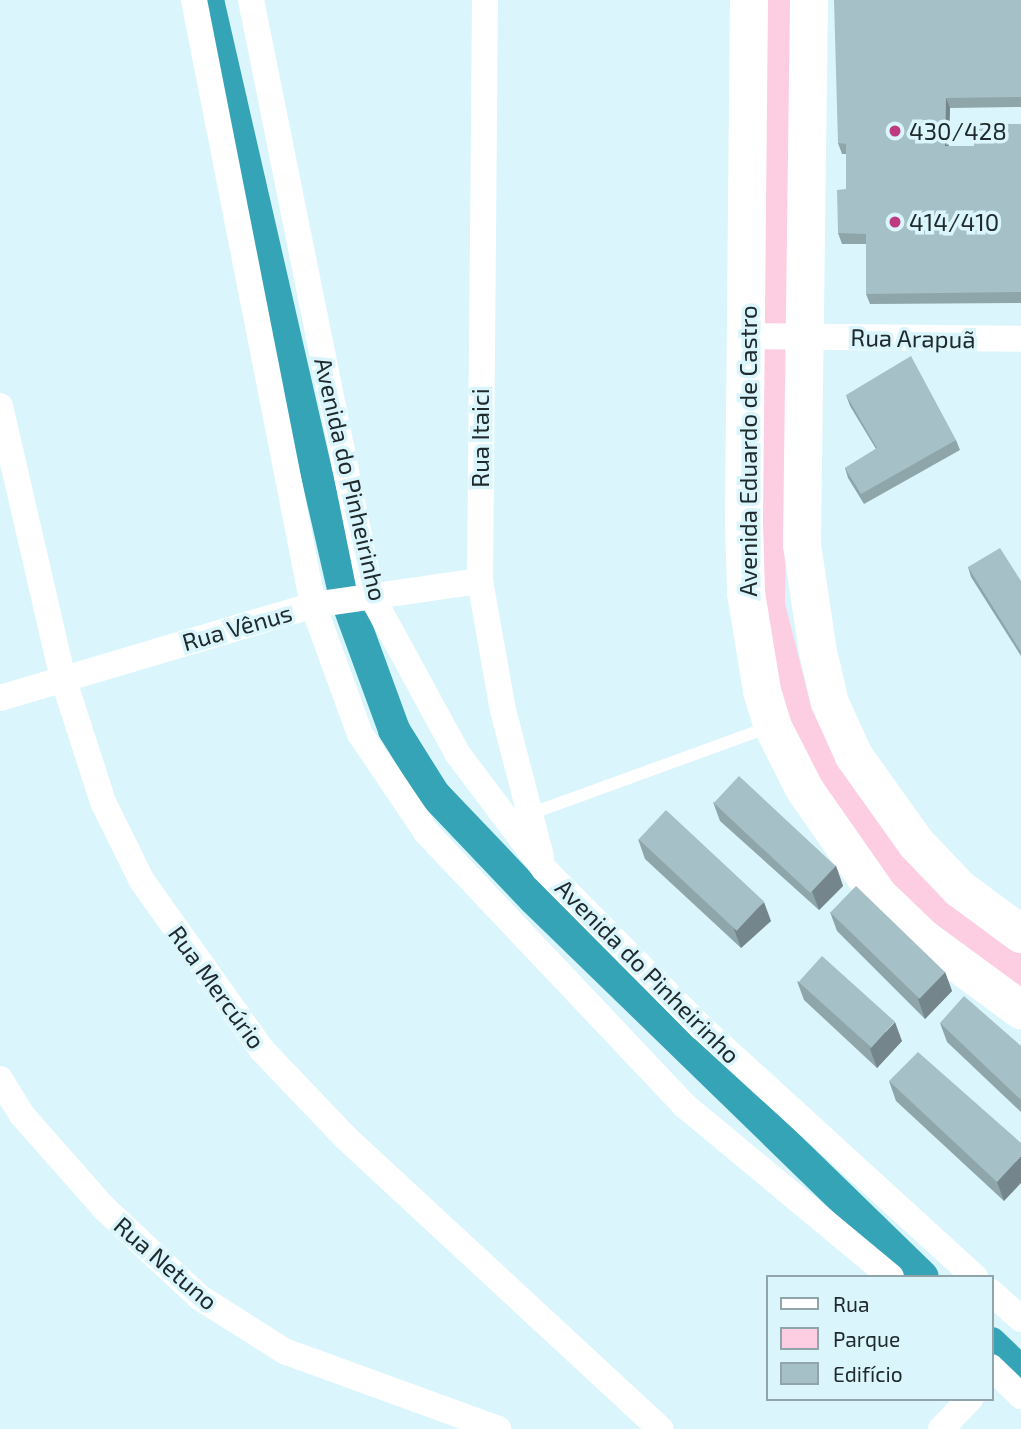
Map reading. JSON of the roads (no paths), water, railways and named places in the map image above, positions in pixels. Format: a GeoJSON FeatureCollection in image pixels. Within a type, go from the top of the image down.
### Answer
{"type":"FeatureCollection","features":[{"type":"Feature","properties":{"kind":"main road","name":"Avenida Eduardo de Castro"},"geometry":{"type":"LineString","coordinates":[[749,0],[746,593],[755,658],[773,727],[835,838],[879,896],[923,938],[1021,1010]]}},
{"type":"Feature","properties":{"kind":"main road"},"geometry":{"type":"LineString","coordinates":[[809,0],[802,545],[807,598],[830,702],[854,756],[916,843],[960,889],[1021,934]]}},
{"type":"Feature","properties":{"kind":"street","name":"Avenida do Pinheirinho"},"geometry":{"type":"LineString","coordinates":[[194,0],[341,600],[544,869],[701,1027],[973,1275]]}},
{"type":"Feature","properties":{"kind":"street","name":"Avenida do Pinheirinho"},"geometry":{"type":"LineString","coordinates":[[251,0],[360,734],[426,832],[684,1105],[889,1275]]}},
{"type":"Feature","properties":{"kind":"street","name":"Rua Itaici"},"geometry":{"type":"LineString","coordinates":[[485,0],[480,581],[503,710],[544,869]]}},
{"type":"Feature","properties":{"kind":"street","name":"Rua Arapuã"},"geometry":{"type":"LineString","coordinates":[[748,337],[1021,339]]}},
{"type":"Feature","properties":{"kind":"street","name":"Rua Mercúrio"},"geometry":{"type":"LineString","coordinates":[[0,406],[63,678],[103,802],[142,881],[262,1050],[345,1137],[660,1429]]}},
{"type":"Feature","properties":{"kind":"street","name":"Rua Vênus"},"geometry":{"type":"LineString","coordinates":[[0,698],[341,600],[480,581]]}},
{"type":"Feature","properties":{"kind":"street","name":"Rua Netuno"},"geometry":{"type":"LineString","coordinates":[[0,1079],[22,1115],[104,1208],[199,1297],[284,1350],[498,1429]]}},
{"type":"Feature","properties":{"kind":"street"},"geometry":{"type":"LineString","coordinates":[[993,1294],[1021,1320]]}},
{"type":"Feature","properties":{"kind":"street"},"geometry":{"type":"LineString","coordinates":[[993,1372],[1021,1396]]}},
{"type":"Feature","properties":{"kind":"street"},"geometry":{"type":"LineString","coordinates":[[941,1429],[968,1401]]}},
{"type":"Feature","properties":{"kind":"lane"},"geometry":{"type":"LineString","coordinates":[[530,814],[773,727]]}},
{"type":"Feature","properties":{"kind":"waterway"},"geometry":{"type":"LineString","coordinates":[[208,0],[344,593],[394,730],[434,794],[534,899],[921,1275]]}},
{"type":"Feature","properties":{"kind":"waterway"},"geometry":{"type":"LineString","coordinates":[[993,1345],[1021,1372]]}},
{"type":"Feature","properties":{"kind":"place","name":"430/428"},"geometry":{"type":"Point","coordinates":[895,131]}},
{"type":"Feature","properties":{"kind":"place","name":"414/410"},"geometry":{"type":"Point","coordinates":[895,222]}}]}
